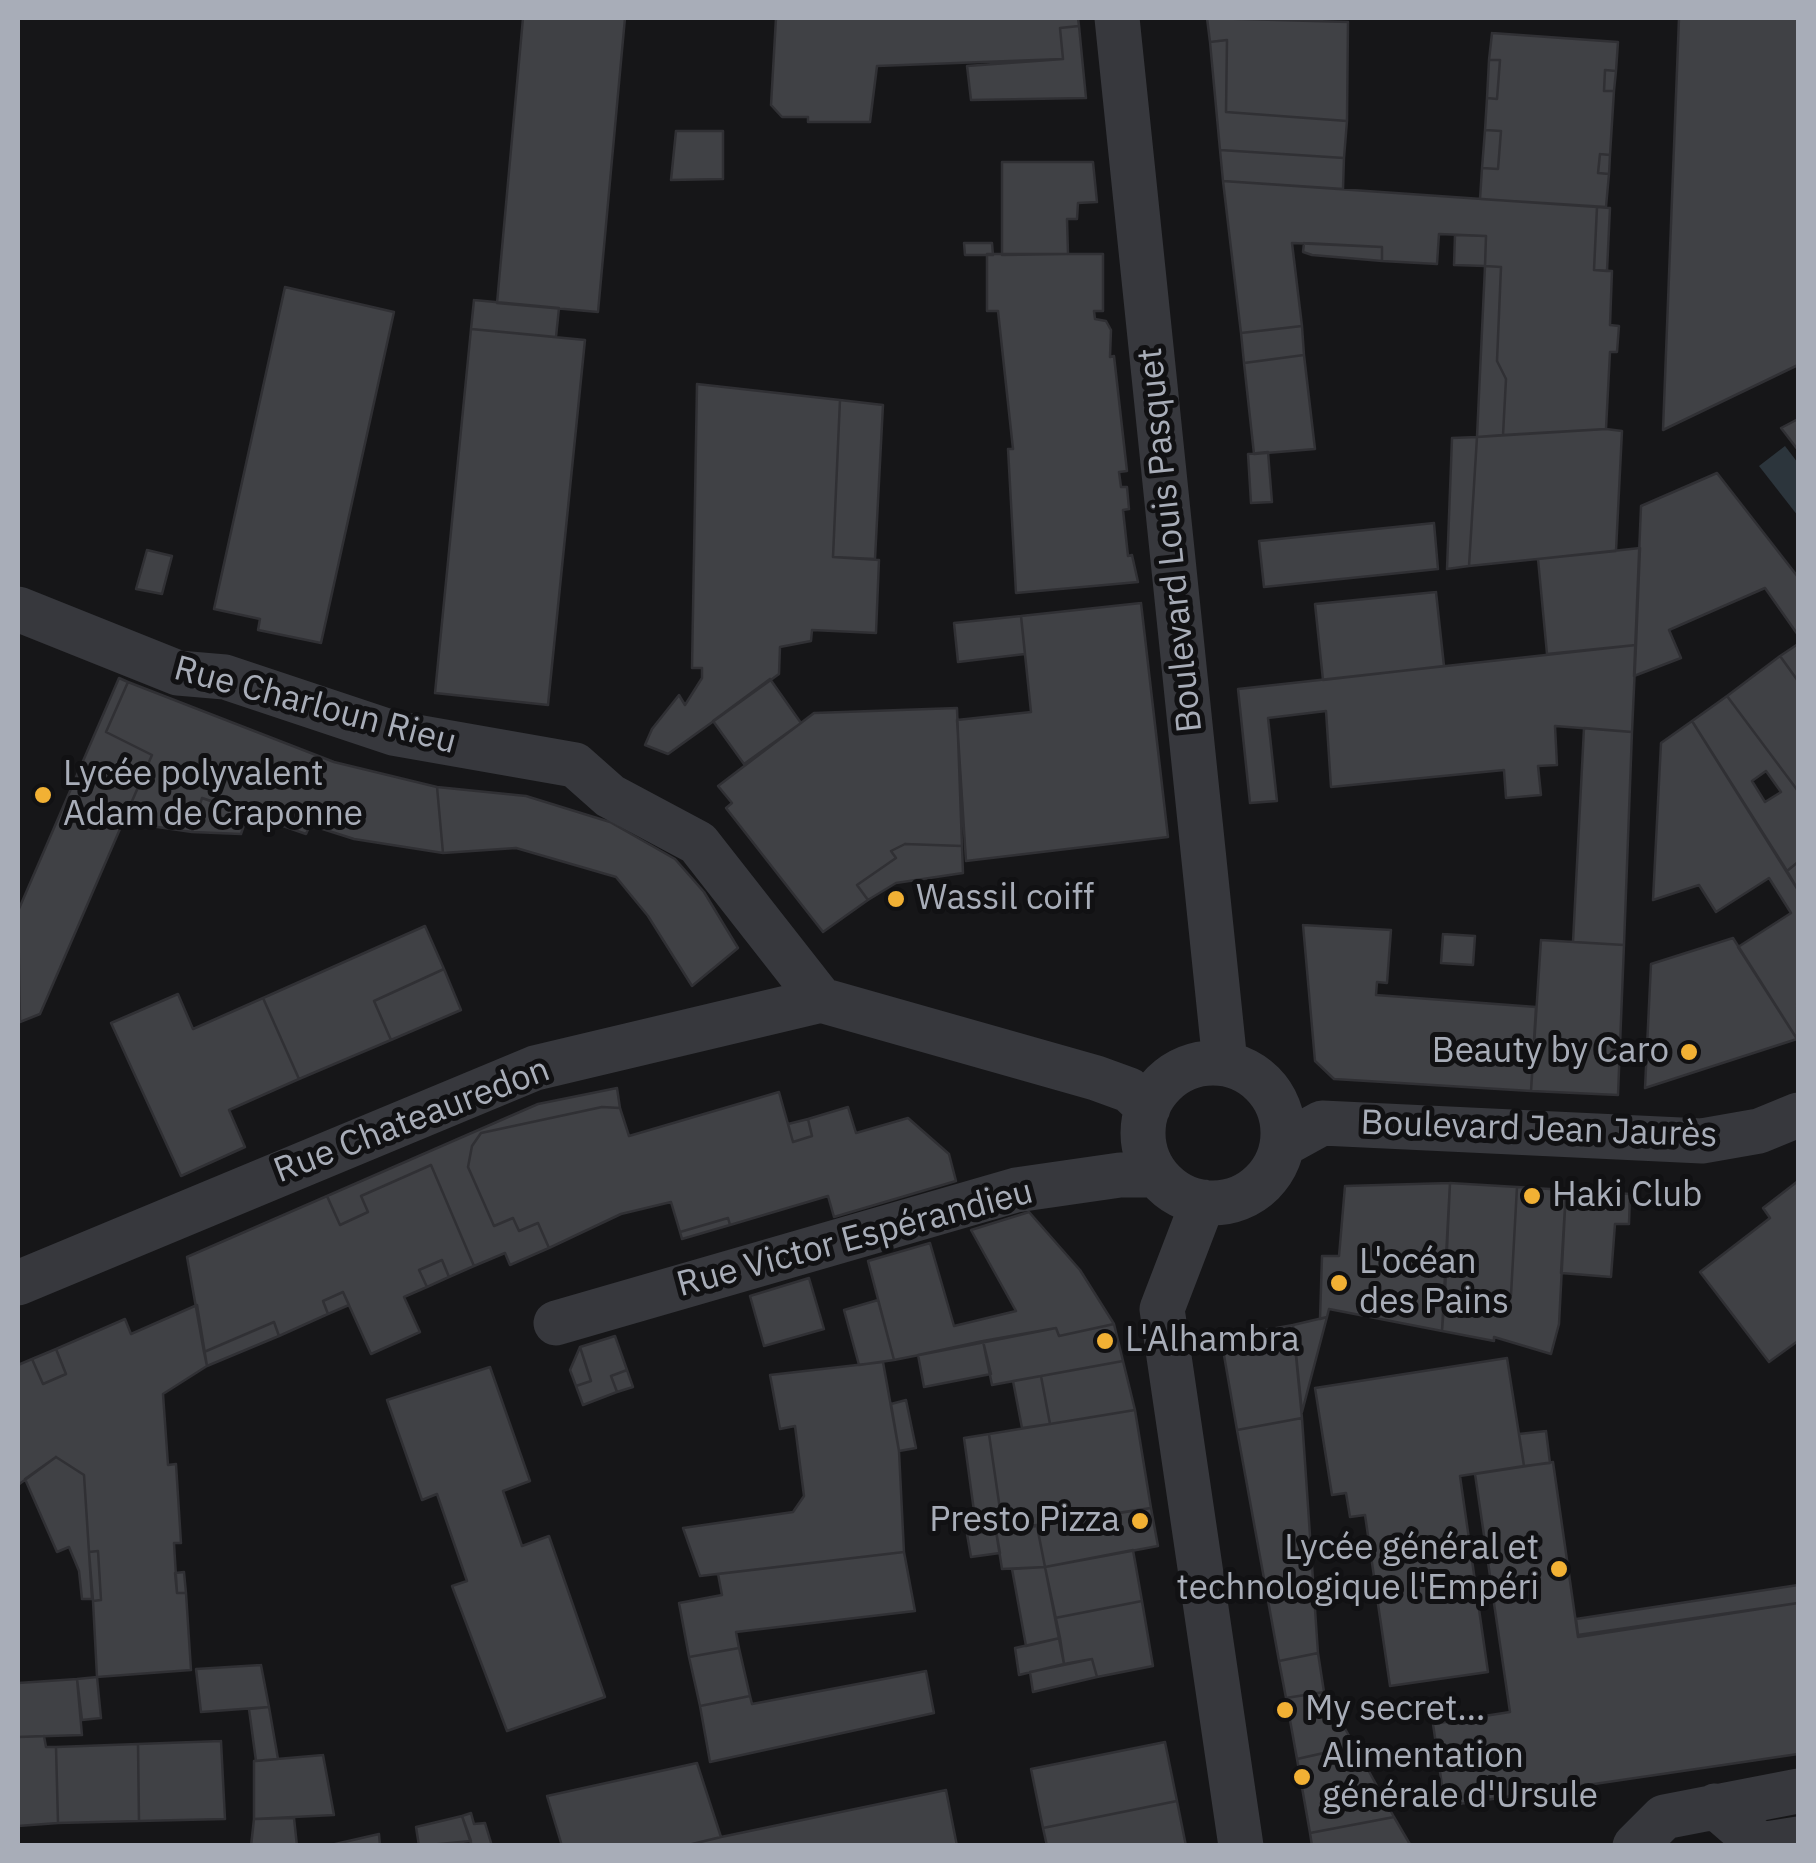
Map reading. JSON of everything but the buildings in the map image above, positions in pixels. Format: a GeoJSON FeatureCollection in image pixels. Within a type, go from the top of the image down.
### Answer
{"type":"FeatureCollection","features":[{"type":"Feature","properties":{"kind":"street","name":"Boulevard Louis Pasquet"},"geometry":{"type":"LineString","coordinates":[[1117,18],[1226,1063]]}},
{"type":"Feature","properties":{"kind":"street","name":"Rue Charloun Rieu"},"geometry":{"type":"LineString","coordinates":[[18,610],[178,673],[225,677],[393,733],[575,765],[610,796],[698,843],[821,1000]]}},
{"type":"Feature","properties":{"kind":"street"},"geometry":{"type":"LineString","coordinates":[[821,1000],[1096,1078],[1129,1090],[1148,1108]]}},
{"type":"Feature","properties":{"kind":"street","name":"Rue Chateauredon"},"geometry":{"type":"LineString","coordinates":[[18,1283],[534,1068],[821,1000]]}},
{"type":"Feature","properties":{"kind":"street"},"geometry":{"type":"LineString","coordinates":[[1201,1063],[1226,1063],[1264,1084],[1277,1102],[1282,1144],[1276,1166],[1254,1189],[1224,1202],[1203,1202],[1170,1188],[1157,1175],[1146,1154],[1142,1131],[1159,1087],[1178,1071],[1201,1063]]}},
{"type":"Feature","properties":{"kind":"street","name":"Boulevard Jean Jaurès"},"geometry":{"type":"LineString","coordinates":[[1282,1144],[1322,1123],[1702,1141],[1758,1131],[1798,1115]]}},
{"type":"Feature","properties":{"kind":"street","name":"Rue Victor Espérandieu"},"geometry":{"type":"LineString","coordinates":[[556,1323],[1016,1190],[1120,1175],[1157,1175]]}},
{"type":"Feature","properties":{"kind":"street"},"geometry":{"type":"LineString","coordinates":[[1203,1202],[1162,1309],[1241,1846]]}},
{"type":"Feature","properties":{"kind":"street"},"geometry":{"type":"LineString","coordinates":[[1636,1846],[1664,1817],[1798,1791]]}},
{"type":"Feature","properties":{"kind":"street"},"geometry":{"type":"LineString","coordinates":[[1715,1806],[1760,1845],[1798,1839]]}},
{"type":"Feature","properties":{"kind":"shaded area"},"geometry":{"type":"Polygon","coordinates":[[[1785,446],[1798,463],[1798,516],[1759,466],[1785,446]]]}},
{"type":"Feature","properties":{"kind":"place","name":"Lycée polyvalent Adam de Craponne"},"geometry":{"type":"Point","coordinates":[43,795]}},
{"type":"Feature","properties":{"kind":"place","name":"Wassil coiff"},"geometry":{"type":"Point","coordinates":[896,899]}},
{"type":"Feature","properties":{"kind":"place","name":"Beauty by Caro"},"geometry":{"type":"Point","coordinates":[1689,1052]}},
{"type":"Feature","properties":{"kind":"place","name":"Haki Club"},"geometry":{"type":"Point","coordinates":[1532,1196]}},
{"type":"Feature","properties":{"kind":"place","name":"L'océan des Pains"},"geometry":{"type":"Point","coordinates":[1339,1283]}},
{"type":"Feature","properties":{"kind":"place","name":"L'Alhambra"},"geometry":{"type":"Point","coordinates":[1105,1341]}},
{"type":"Feature","properties":{"kind":"place","name":"Presto Pizza"},"geometry":{"type":"Point","coordinates":[1140,1521]}},
{"type":"Feature","properties":{"kind":"place","name":"Lycée général et technologique l'Empéri"},"geometry":{"type":"Point","coordinates":[1559,1569]}},
{"type":"Feature","properties":{"kind":"place","name":"My secret…"},"geometry":{"type":"Point","coordinates":[1285,1710]}},
{"type":"Feature","properties":{"kind":"place","name":"Alimentation générale d'Ursule"},"geometry":{"type":"Point","coordinates":[1302,1777]}}]}
